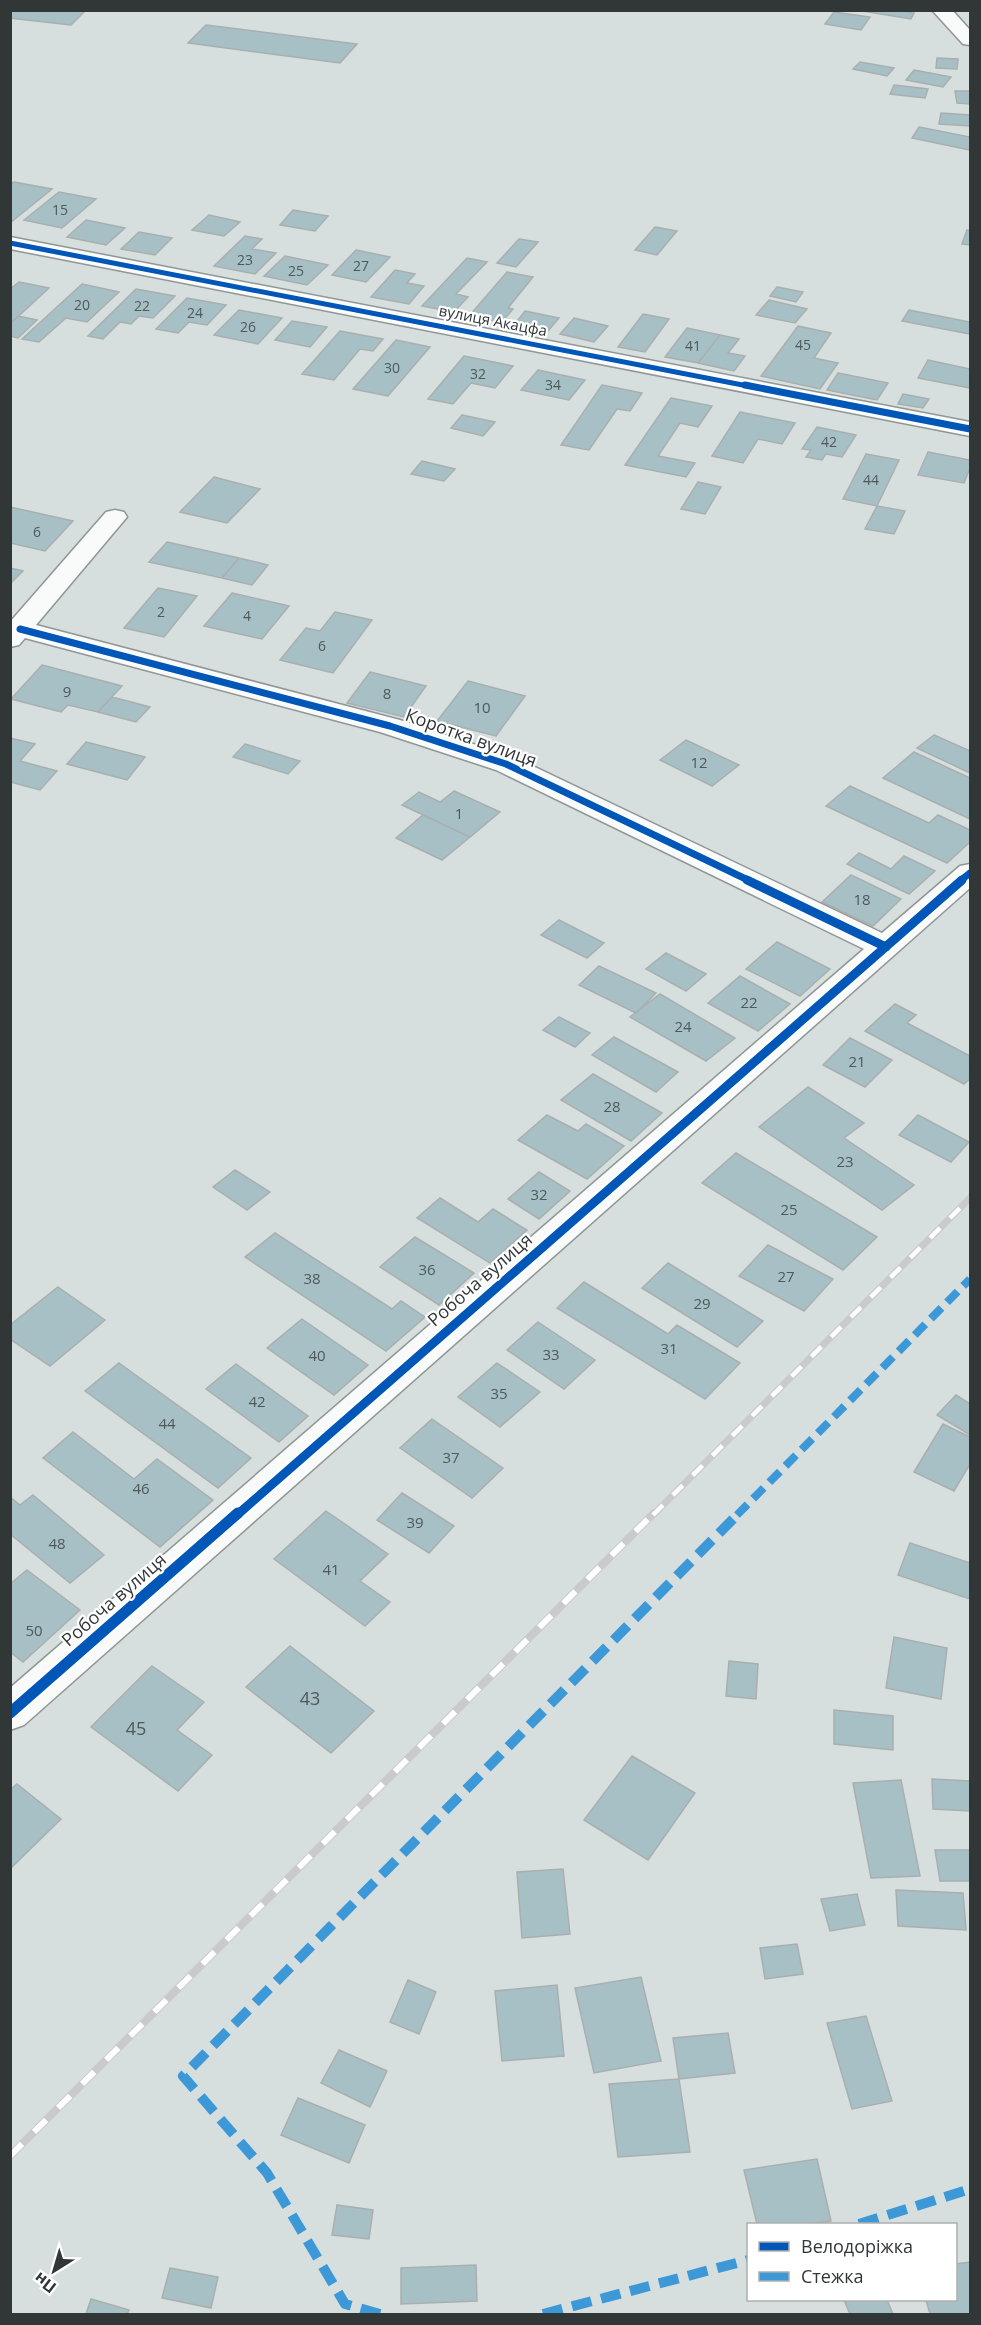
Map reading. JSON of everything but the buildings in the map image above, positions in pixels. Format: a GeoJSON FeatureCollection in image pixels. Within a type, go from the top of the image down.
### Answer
{"type":"FeatureCollection","features":[{"type":"Feature","properties":{"kind":"street"},"geometry":{"type":"LineString","coordinates":[[941,10],[970,40]]}},
{"type":"Feature","properties":{"kind":"street","name":"вулиця Акацфа"},"geometry":{"type":"LineString","coordinates":[[10,243],[970,429]]}},
{"type":"Feature","properties":{"kind":"street"},"geometry":{"type":"LineString","coordinates":[[15,634],[114,518]]}},
{"type":"Feature","properties":{"kind":"street","name":"Коротка вулиця"},"geometry":{"type":"LineString","coordinates":[[15,634],[390,726],[506,764],[886,947]]}},
{"type":"Feature","properties":{"kind":"street","name":"Робоча вулиця"},"geometry":{"type":"LineString","coordinates":[[10,1713],[970,873]]}},
{"type":"Feature","properties":{"kind":"railway"},"geometry":{"type":"LineString","coordinates":[[653,1515],[970,1198]]}},
{"type":"Feature","properties":{"kind":"railway"},"geometry":{"type":"LineString","coordinates":[[10,2156],[654,1513]]}},
{"type":"Feature","properties":{"kind":"marked path"},"geometry":{"type":"LineString","coordinates":[[380,2314],[345,2304],[267,2173],[183,2076],[970,1279]]}},
{"type":"Feature","properties":{"kind":"marked path"},"geometry":{"type":"LineString","coordinates":[[862,2223],[970,2189]]}},
{"type":"Feature","properties":{"kind":"marked path"},"geometry":{"type":"LineString","coordinates":[[543,2314],[747,2260]]}},
{"type":"Feature","properties":{"kind":"cycle path"},"geometry":{"type":"LineString","coordinates":[[10,243],[970,429]]}},
{"type":"Feature","properties":{"kind":"cycle path"},"geometry":{"type":"LineString","coordinates":[[20,629],[390,726],[506,764],[886,947]]}},
{"type":"Feature","properties":{"kind":"cycle path"},"geometry":{"type":"LineString","coordinates":[[10,1713],[970,873]]}}]}
